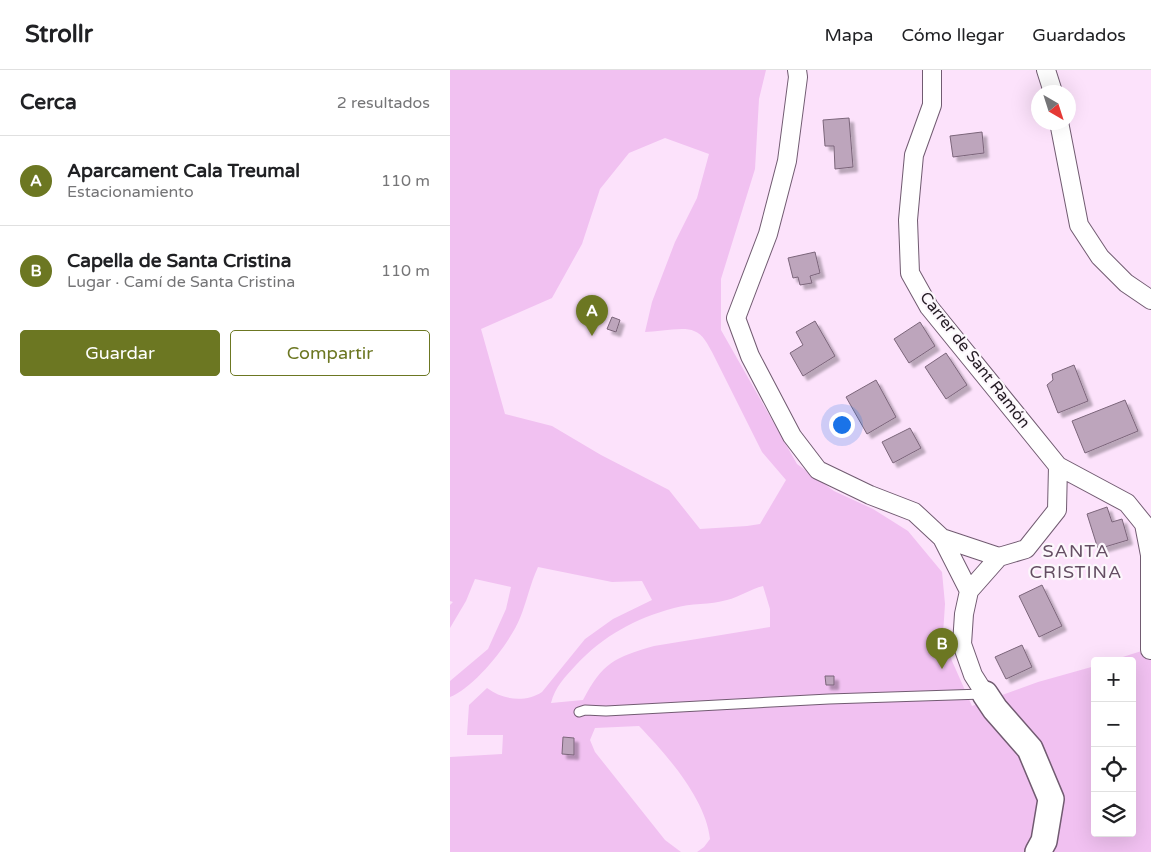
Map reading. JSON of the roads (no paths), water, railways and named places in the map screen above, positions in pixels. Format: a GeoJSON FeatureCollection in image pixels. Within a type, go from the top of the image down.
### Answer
{"type":"FeatureCollection","features":[{"type":"Feature","properties":{"kind":"street"},"geometry":{"type":"LineString","coordinates":[[797,70],[787,162],[768,234],[736,318],[750,356],[792,436],[818,470],[870,496],[914,512],[942,538],[969,591]]}},
{"type":"Feature","properties":{"kind":"street","name":"Carrer de Sant Ramón"},"geometry":{"type":"LineString","coordinates":[[932,70],[932,105],[914,155],[908,220],[910,273],[929,306],[1058,466]]}},
{"type":"Feature","properties":{"kind":"street"},"geometry":{"type":"LineString","coordinates":[[1046,70],[1051,85]]}},
{"type":"Feature","properties":{"kind":"street"},"geometry":{"type":"LineString","coordinates":[[1061,130],[1079,224],[1100,257],[1126,283],[1151,300]]}},
{"type":"Feature","properties":{"kind":"street"},"geometry":{"type":"LineString","coordinates":[[1038,852],[1044,841],[1051,799],[1030,749],[995,709],[973,675],[962,644],[964,614],[969,591],[999,557],[1026,549],[1057,510],[1058,466],[1127,503],[1144,524],[1150,555],[1150,650]]}},
{"type":"Feature","properties":{"kind":"street"},"geometry":{"type":"LineString","coordinates":[[942,538],[999,557]]}},
{"type":"Feature","properties":{"kind":"lane"},"geometry":{"type":"LineString","coordinates":[[579,712],[585,710],[606,711],[829,699],[986,694]]}},
{"type":"Feature","properties":{"kind":"place","name":"Aparcament Cala Treumal"},"geometry":{"type":"Point","coordinates":[592,336]}},
{"type":"Feature","properties":{"kind":"place","name":"Capella de Santa Cristina"},"geometry":{"type":"Point","coordinates":[942,669]}},
{"type":"Feature","properties":{"kind":"district","name":"SANTA CRISTINA"},"geometry":{"type":"Point","coordinates":[1076,561]}}]}
